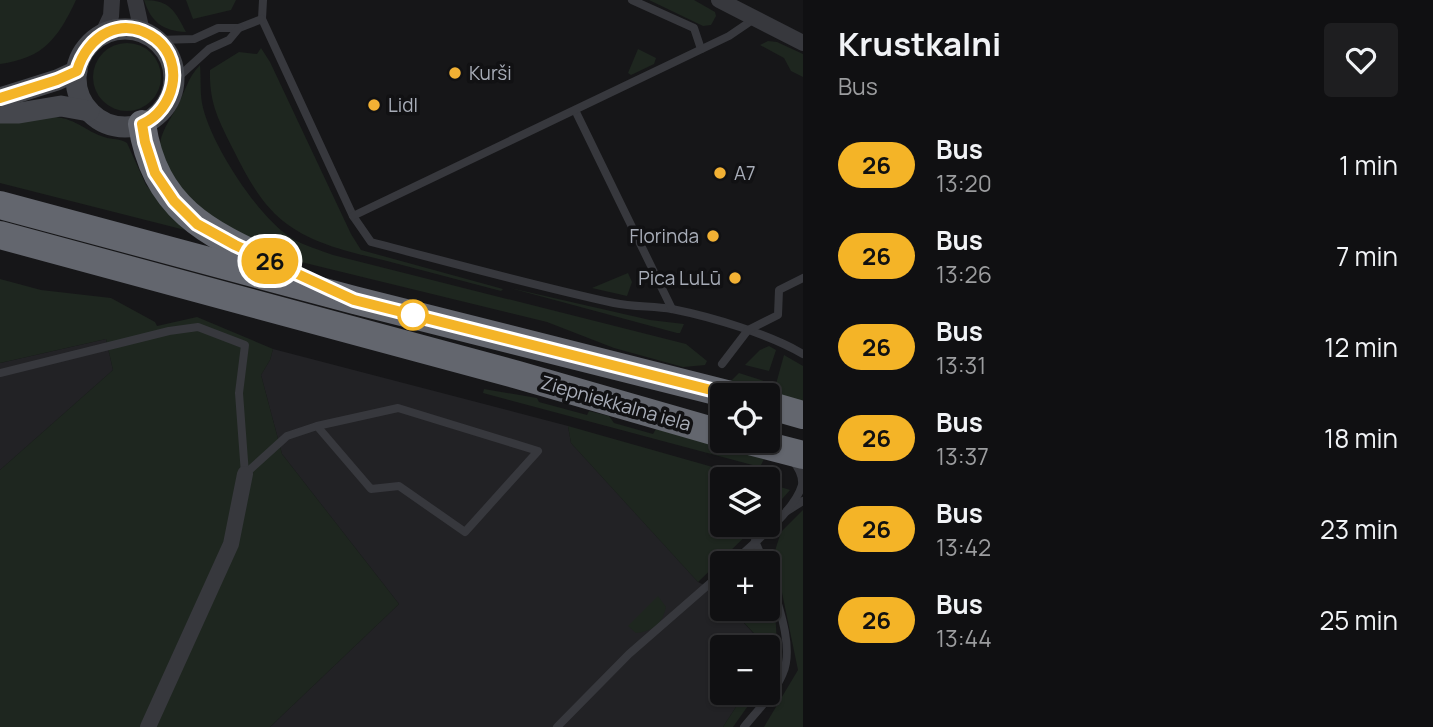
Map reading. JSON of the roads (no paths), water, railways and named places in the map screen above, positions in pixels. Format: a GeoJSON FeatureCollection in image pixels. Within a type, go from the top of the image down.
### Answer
{"type":"FeatureCollection","features":[{"type":"Feature","properties":{"kind":"highway"},"geometry":{"type":"LineString","coordinates":[[142,124],[155,173],[174,201],[197,224],[235,245],[354,300]]}},
{"type":"Feature","properties":{"kind":"highway"},"geometry":{"type":"LineString","coordinates":[[0,205],[354,300],[710,390]]}},
{"type":"Feature","properties":{"kind":"highway","name":"Ziepniekkalna iela"},"geometry":{"type":"LineString","coordinates":[[0,235],[710,429]]}},
{"type":"Feature","properties":{"kind":"highway"},"geometry":{"type":"LineString","coordinates":[[780,409],[802,415]]}},
{"type":"Feature","properties":{"kind":"highway"},"geometry":{"type":"LineString","coordinates":[[780,450],[803,456]]}},
{"type":"Feature","properties":{"kind":"main road"},"geometry":{"type":"LineString","coordinates":[[121,29],[149,36],[166,52],[174,81],[163,110],[152,120],[142,124],[117,126],[102,121],[89,111],[76,86],[77,71],[85,51],[103,33],[121,29]]}},
{"type":"Feature","properties":{"kind":"main road"},"geometry":{"type":"LineString","coordinates":[[0,98],[77,71]]}},
{"type":"Feature","properties":{"kind":"main road"},"geometry":{"type":"LineString","coordinates":[[0,113],[19,113],[61,106],[89,111]]}},
{"type":"Feature","properties":{"kind":"street"},"geometry":{"type":"LineString","coordinates":[[103,33],[111,16],[112,0]]}},
{"type":"Feature","properties":{"kind":"street"},"geometry":{"type":"LineString","coordinates":[[135,0],[149,36]]}},
{"type":"Feature","properties":{"kind":"street"},"geometry":{"type":"LineString","coordinates":[[719,0],[803,43]]}},
{"type":"Feature","properties":{"kind":"street"},"geometry":{"type":"LineString","coordinates":[[148,727],[231,544],[244,474]]}},
{"type":"Feature","properties":{"kind":"lane"},"geometry":{"type":"LineString","coordinates":[[263,0],[262,19],[354,216],[371,242],[630,307],[672,309],[748,330],[785,344],[803,355]]}},
{"type":"Feature","properties":{"kind":"lane"},"geometry":{"type":"LineString","coordinates":[[632,0],[694,28],[701,49]]}},
{"type":"Feature","properties":{"kind":"lane"},"geometry":{"type":"LineString","coordinates":[[149,36],[194,39],[218,28],[239,28],[262,19]]}},
{"type":"Feature","properties":{"kind":"lane"},"geometry":{"type":"LineString","coordinates":[[354,216],[729,36],[754,19]]}},
{"type":"Feature","properties":{"kind":"lane"},"geometry":{"type":"LineString","coordinates":[[174,81],[201,56],[229,40],[239,28]]}},
{"type":"Feature","properties":{"kind":"lane"},"geometry":{"type":"LineString","coordinates":[[575,110],[672,309]]}},
{"type":"Feature","properties":{"kind":"lane"},"geometry":{"type":"LineString","coordinates":[[722,364],[748,330],[778,315],[779,290],[803,278]]}},
{"type":"Feature","properties":{"kind":"lane"},"geometry":{"type":"LineString","coordinates":[[0,373],[170,331],[198,327],[245,345],[239,393],[244,474]]}},
{"type":"Feature","properties":{"kind":"lane"},"geometry":{"type":"LineString","coordinates":[[244,474],[287,436],[317,426],[398,408],[538,451],[465,532],[399,486],[371,489],[317,426]]}},
{"type":"Feature","properties":{"kind":"lane"},"geometry":{"type":"LineString","coordinates":[[779,453],[791,459],[802,476],[803,484],[785,512]]}},
{"type":"Feature","properties":{"kind":"lane"},"geometry":{"type":"LineString","coordinates":[[745,551],[785,512],[803,501]]}},
{"type":"Feature","properties":{"kind":"lane"},"geometry":{"type":"LineString","coordinates":[[755,541],[759,551]]}},
{"type":"Feature","properties":{"kind":"lane"},"geometry":{"type":"LineString","coordinates":[[557,727],[629,654],[710,583]]}},
{"type":"Feature","properties":{"kind":"lane"},"geometry":{"type":"LineString","coordinates":[[744,727],[783,674],[787,658],[780,613]]}},
{"type":"Feature","properties":{"kind":"place","name":"Kurši"},"geometry":{"type":"Point","coordinates":[455,73]}},
{"type":"Feature","properties":{"kind":"place","name":"Lidl"},"geometry":{"type":"Point","coordinates":[374,105]}},
{"type":"Feature","properties":{"kind":"place","name":"A7"},"geometry":{"type":"Point","coordinates":[720,173]}},
{"type":"Feature","properties":{"kind":"place","name":"Florinda"},"geometry":{"type":"Point","coordinates":[713,236]}},
{"type":"Feature","properties":{"kind":"place","name":"Pica LuLū"},"geometry":{"type":"Point","coordinates":[735,278]}}]}
